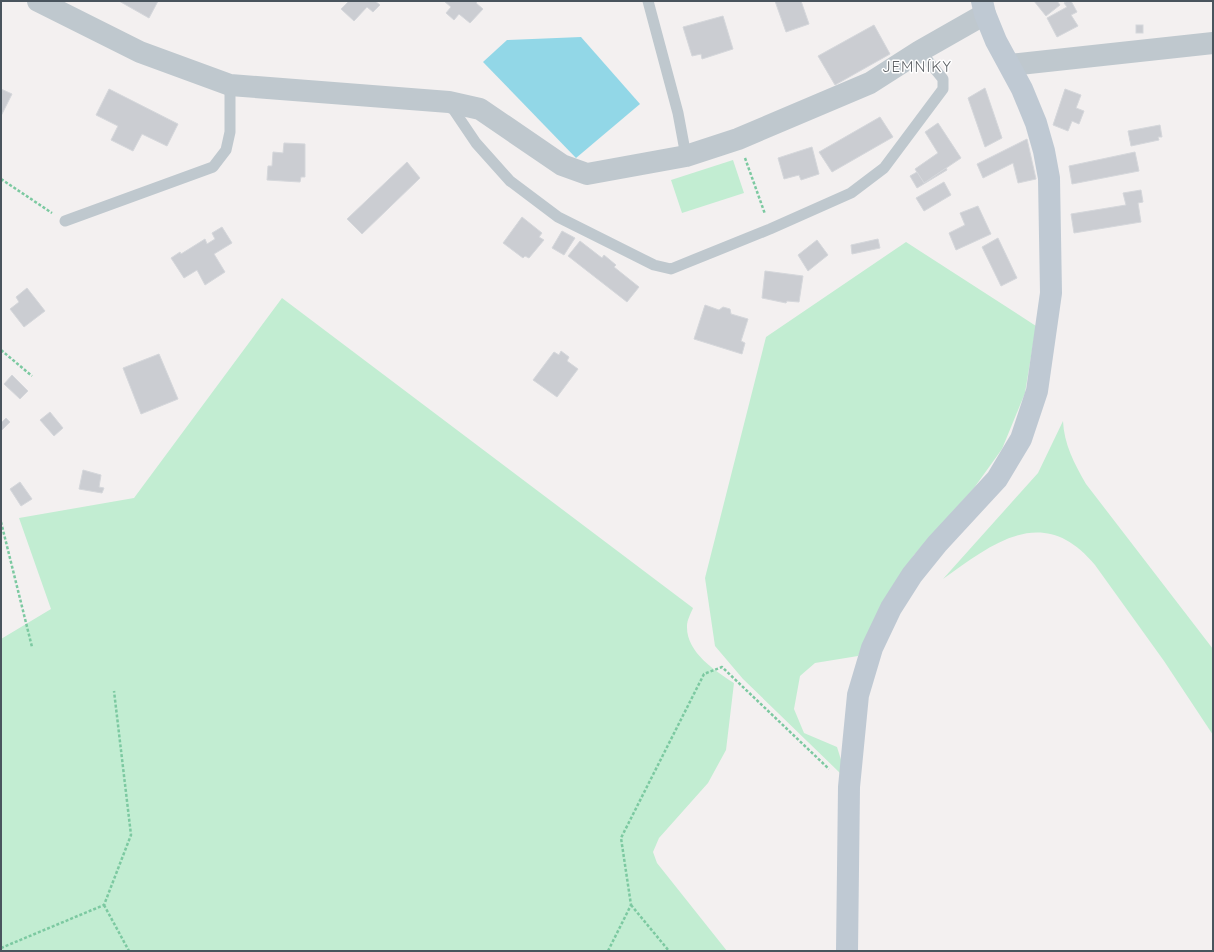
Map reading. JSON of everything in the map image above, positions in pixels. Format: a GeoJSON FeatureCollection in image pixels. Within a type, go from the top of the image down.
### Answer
{"type":"FeatureCollection","features":[{"type":"Feature","properties":{"kind":"street"},"geometry":{"type":"LineString","coordinates":[[38,1],[140,52],[230,85],[449,102],[480,109],[562,165],[587,174],[686,156],[738,139],[870,83],[983,8],[996,41],[1022,89],[1036,123],[1049,178],[1051,293],[1037,391],[1021,439],[997,479],[937,544],[912,575],[891,608],[872,648],[858,695],[849,787],[847,951]]}},
{"type":"Feature","properties":{"kind":"street"},"geometry":{"type":"LineString","coordinates":[[1010,65],[1213,43]]}},
{"type":"Feature","properties":{"kind":"lane"},"geometry":{"type":"LineString","coordinates":[[648,1],[678,112],[686,156]]}},
{"type":"Feature","properties":{"kind":"lane"},"geometry":{"type":"LineString","coordinates":[[449,102],[476,143],[510,182],[558,217],[654,265],[672,269],[770,229],[851,193],[884,168],[943,89],[943,79],[920,51]]}},
{"type":"Feature","properties":{"kind":"lane"},"geometry":{"type":"LineString","coordinates":[[65,221],[213,167],[226,150],[230,132],[230,85]]}},
{"type":"Feature","properties":{"kind":"path"},"geometry":{"type":"LineString","coordinates":[[738,139],[770,229]]}},
{"type":"Feature","properties":{"kind":"path"},"geometry":{"type":"LineString","coordinates":[[1,179],[65,221]]}},
{"type":"Feature","properties":{"kind":"path"},"geometry":{"type":"LineString","coordinates":[[1,350],[32,376]]}},
{"type":"Feature","properties":{"kind":"path"},"geometry":{"type":"LineString","coordinates":[[1,522],[32,647]]}},
{"type":"Feature","properties":{"kind":"path"},"geometry":{"type":"LineString","coordinates":[[669,951],[631,905],[621,838],[704,674],[722,667],[849,787]]}},
{"type":"Feature","properties":{"kind":"path"},"geometry":{"type":"LineString","coordinates":[[1,948],[104,905],[131,835],[114,691]]}},
{"type":"Feature","properties":{"kind":"path"},"geometry":{"type":"LineString","coordinates":[[104,905],[128,951]]}},
{"type":"Feature","properties":{"kind":"path"},"geometry":{"type":"LineString","coordinates":[[608,951],[631,905]]}},
{"type":"Feature","properties":{"kind":"green space"},"geometry":{"type":"Polygon","coordinates":[[[733,160],[744,193],[682,213],[671,180],[733,160]]]}},
{"type":"Feature","properties":{"kind":"green space"},"geometry":{"type":"Polygon","coordinates":[[[906,242],[1036,326],[1025,393],[1002,449],[974,488],[914,555],[880,609],[858,656],[815,663],[800,676],[794,709],[804,733],[837,747],[842,763],[840,773],[743,679],[715,646],[705,578],[766,337],[906,242]]]}},
{"type":"Feature","properties":{"kind":"green space"},"geometry":{"type":"Polygon","coordinates":[[[282,298],[693,608],[688,619],[687,626],[691,644],[703,660],[718,673],[734,683],[726,750],[708,783],[659,838],[653,852],[657,863],[727,951],[1,951],[1,639],[51,609],[19,518],[134,498],[282,298]]]}},
{"type":"Feature","properties":{"kind":"green space"},"geometry":{"type":"Polygon","coordinates":[[[1063,421],[1065,438],[1070,453],[1086,484],[1213,649],[1213,735],[1164,661],[1095,565],[1076,546],[1057,536],[1038,532],[1019,535],[1000,542],[981,552],[943,579],[1038,473],[1063,421]]]}},
{"type":"Feature","properties":{"kind":"water"},"geometry":{"type":"Polygon","coordinates":[[[581,37],[640,104],[576,158],[483,62],[507,40],[581,37]]]}},
{"type":"Feature","properties":{"kind":"building"},"geometry":{"type":"Polygon","coordinates":[[[119,1],[158,1],[149,18],[119,1]]]}},
{"type":"Feature","properties":{"kind":"building"},"geometry":{"type":"Polygon","coordinates":[[[349,1],[375,1],[380,5],[373,12],[367,7],[354,21],[341,9],[349,1]]]}},
{"type":"Feature","properties":{"kind":"building"},"geometry":{"type":"Polygon","coordinates":[[[444,1],[478,1],[476,3],[483,9],[470,23],[459,14],[454,20],[446,13],[451,7],[444,1]]]}},
{"type":"Feature","properties":{"kind":"building"},"geometry":{"type":"Polygon","coordinates":[[[775,1],[801,1],[809,24],[786,32],[775,1]]]}},
{"type":"Feature","properties":{"kind":"building"},"geometry":{"type":"Polygon","coordinates":[[[1034,1],[1057,1],[1060,5],[1046,16],[1034,1]]]}},
{"type":"Feature","properties":{"kind":"building"},"geometry":{"type":"Polygon","coordinates":[[[1071,1],[1077,12],[1071,15],[1078,26],[1057,37],[1047,18],[1067,7],[1064,3],[1071,1]]]}},
{"type":"Feature","properties":{"kind":"building"},"geometry":{"type":"Polygon","coordinates":[[[723,16],[733,49],[702,59],[701,54],[692,56],[683,27],[723,16]]]}},
{"type":"Feature","properties":{"kind":"building"},"geometry":{"type":"Polygon","coordinates":[[[874,25],[890,54],[835,85],[818,56],[874,25]]]}},
{"type":"Feature","properties":{"kind":"building"},"geometry":{"type":"Polygon","coordinates":[[[1136,25],[1143,25],[1143,33],[1136,33],[1136,25]]]}},
{"type":"Feature","properties":{"kind":"building"},"geometry":{"type":"Polygon","coordinates":[[[985,88],[1002,138],[985,147],[968,98],[985,88]]]}},
{"type":"Feature","properties":{"kind":"building"},"geometry":{"type":"Polygon","coordinates":[[[1,89],[12,94],[1,116],[1,89]]]}},
{"type":"Feature","properties":{"kind":"building"},"geometry":{"type":"Polygon","coordinates":[[[109,89],[178,124],[167,146],[142,134],[133,151],[111,140],[118,126],[96,115],[109,89]]]}},
{"type":"Feature","properties":{"kind":"building"},"geometry":{"type":"Polygon","coordinates":[[[1065,89],[1081,95],[1076,108],[1084,111],[1079,124],[1072,121],[1068,131],[1053,125],[1065,89]]]}},
{"type":"Feature","properties":{"kind":"building"},"geometry":{"type":"Polygon","coordinates":[[[880,117],[893,137],[832,172],[819,152],[880,117]]]}},
{"type":"Feature","properties":{"kind":"building"},"geometry":{"type":"Polygon","coordinates":[[[938,123],[961,158],[924,183],[915,169],[938,153],[925,132],[938,123]]]}},
{"type":"Feature","properties":{"kind":"building"},"geometry":{"type":"Polygon","coordinates":[[[1160,125],[1162,137],[1158,137],[1159,140],[1131,146],[1128,131],[1160,125]]]}},
{"type":"Feature","properties":{"kind":"building"},"geometry":{"type":"Polygon","coordinates":[[[1027,139],[1036,179],[1018,183],[1013,163],[983,178],[977,164],[1027,139]]]}},
{"type":"Feature","properties":{"kind":"building"},"geometry":{"type":"Polygon","coordinates":[[[284,143],[305,144],[305,177],[301,177],[300,182],[267,180],[268,166],[272,166],[273,152],[283,153],[284,143]]]}},
{"type":"Feature","properties":{"kind":"building"},"geometry":{"type":"Polygon","coordinates":[[[812,147],[819,174],[801,180],[799,175],[784,179],[778,158],[812,147]]]}},
{"type":"Feature","properties":{"kind":"building"},"geometry":{"type":"Polygon","coordinates":[[[1135,152],[1139,171],[1072,184],[1069,166],[1135,152]]]}},
{"type":"Feature","properties":{"kind":"building"},"geometry":{"type":"Polygon","coordinates":[[[407,162],[420,178],[362,234],[347,219],[407,162]]]}},
{"type":"Feature","properties":{"kind":"building"},"geometry":{"type":"Polygon","coordinates":[[[946,168],[947,170],[917,188],[910,176],[917,172],[924,183],[946,168]]]}},
{"type":"Feature","properties":{"kind":"building"},"geometry":{"type":"Polygon","coordinates":[[[944,182],[951,195],[924,211],[916,198],[944,182]]]}},
{"type":"Feature","properties":{"kind":"building"},"geometry":{"type":"Polygon","coordinates":[[[1141,190],[1143,202],[1138,203],[1141,222],[1074,233],[1071,214],[1126,205],[1123,193],[1141,190]]]}},
{"type":"Feature","properties":{"kind":"building"},"geometry":{"type":"Polygon","coordinates":[[[978,206],[991,234],[956,250],[949,233],[965,225],[960,213],[978,206]]]}},
{"type":"Feature","properties":{"kind":"building"},"geometry":{"type":"Polygon","coordinates":[[[522,217],[542,233],[539,237],[544,240],[529,258],[525,256],[523,258],[503,243],[522,217]]]}},
{"type":"Feature","properties":{"kind":"building"},"geometry":{"type":"Polygon","coordinates":[[[222,227],[232,243],[214,254],[225,272],[205,285],[197,270],[184,278],[171,258],[180,252],[181,254],[205,239],[207,244],[215,239],[212,233],[222,227]]]}},
{"type":"Feature","properties":{"kind":"building"},"geometry":{"type":"Polygon","coordinates":[[[562,231],[575,238],[564,255],[552,248],[562,231]]]}},
{"type":"Feature","properties":{"kind":"building"},"geometry":{"type":"Polygon","coordinates":[[[998,238],[1017,278],[1001,286],[982,247],[998,238]]]}},
{"type":"Feature","properties":{"kind":"building"},"geometry":{"type":"Polygon","coordinates":[[[878,239],[880,248],[852,254],[851,245],[878,239]]]}},
{"type":"Feature","properties":{"kind":"building"},"geometry":{"type":"Polygon","coordinates":[[[817,240],[828,255],[808,271],[798,255],[817,240]]]}},
{"type":"Feature","properties":{"kind":"building"},"geometry":{"type":"Polygon","coordinates":[[[580,241],[602,258],[604,255],[616,265],[614,267],[639,287],[627,302],[568,256],[580,241]]]}},
{"type":"Feature","properties":{"kind":"building"},"geometry":{"type":"Polygon","coordinates":[[[765,271],[803,276],[799,302],[787,301],[786,303],[762,298],[765,271]]]}},
{"type":"Feature","properties":{"kind":"building"},"geometry":{"type":"Polygon","coordinates":[[[27,288],[45,311],[24,327],[10,309],[19,302],[16,297],[27,288]]]}},
{"type":"Feature","properties":{"kind":"building"},"geometry":{"type":"Polygon","coordinates":[[[705,305],[719,310],[723,307],[730,309],[731,314],[748,319],[741,341],[745,343],[742,354],[694,339],[705,305]]]}},
{"type":"Feature","properties":{"kind":"building"},"geometry":{"type":"Polygon","coordinates":[[[561,351],[569,357],[567,361],[578,369],[557,397],[533,380],[554,352],[559,355],[561,351]]]}},
{"type":"Feature","properties":{"kind":"building"},"geometry":{"type":"Polygon","coordinates":[[[159,354],[178,399],[141,414],[123,368],[159,354]]]}},
{"type":"Feature","properties":{"kind":"building"},"geometry":{"type":"Polygon","coordinates":[[[12,375],[28,391],[20,399],[4,384],[12,375]]]}},
{"type":"Feature","properties":{"kind":"building"},"geometry":{"type":"Polygon","coordinates":[[[50,412],[63,428],[54,436],[40,420],[50,412]]]}},
{"type":"Feature","properties":{"kind":"building"},"geometry":{"type":"Polygon","coordinates":[[[6,418],[10,422],[1,431],[1,423],[6,418]]]}},
{"type":"Feature","properties":{"kind":"building"},"geometry":{"type":"Polygon","coordinates":[[[83,470],[101,475],[99,487],[104,488],[102,493],[79,489],[83,470]]]}},
{"type":"Feature","properties":{"kind":"building"},"geometry":{"type":"Polygon","coordinates":[[[20,482],[32,499],[21,506],[10,489],[20,482]]]}},
{"type":"Feature","properties":{"kind":"district","name":"JEMNÍKY"},"geometry":{"type":"Point","coordinates":[917,66]}}]}
